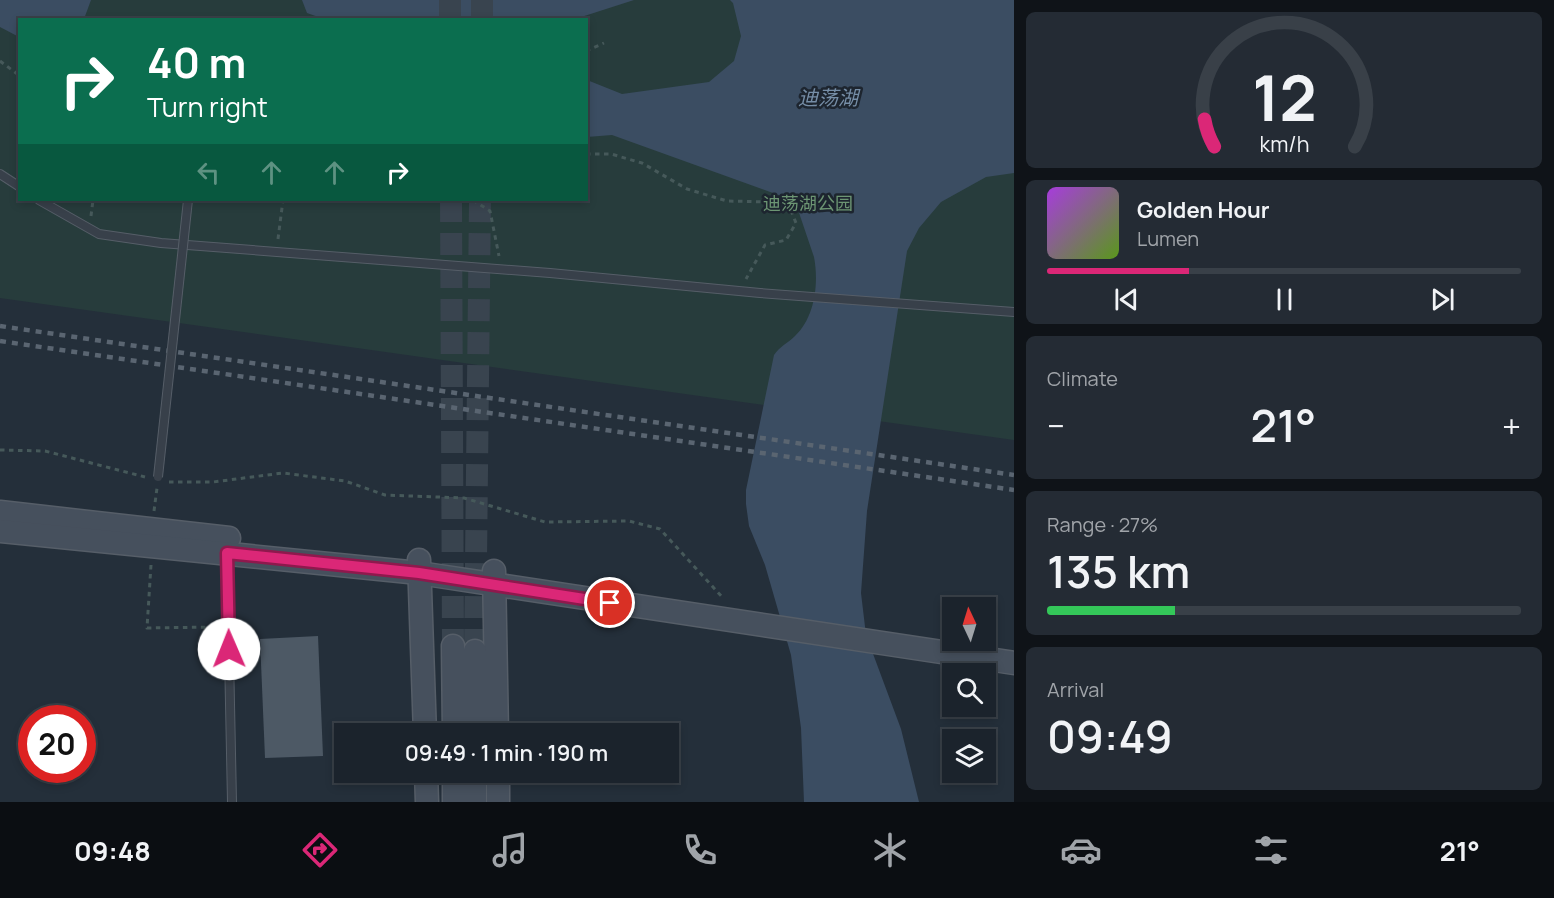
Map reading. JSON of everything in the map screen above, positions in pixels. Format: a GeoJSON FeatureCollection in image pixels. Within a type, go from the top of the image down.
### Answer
{"type":"FeatureCollection","features":[{"type":"Feature","properties":{"kind":"main road"},"geometry":{"type":"LineString","coordinates":[[0,512],[419,566],[883,637],[1014,663]]}},
{"type":"Feature","properties":{"kind":"main road"},"geometry":{"type":"LineString","coordinates":[[0,531],[227,553],[419,566]]}},
{"type":"Feature","properties":{"kind":"main road"},"geometry":{"type":"LineString","coordinates":[[419,566],[425,723]]}},
{"type":"Feature","properties":{"kind":"main road"},"geometry":{"type":"LineString","coordinates":[[495,578],[733,609],[770,621]]}},
{"type":"Feature","properties":{"kind":"main road"},"geometry":{"type":"LineString","coordinates":[[495,578],[497,723]]}},
{"type":"Feature","properties":{"kind":"main road"},"geometry":{"type":"LineString","coordinates":[[883,637],[942,640]]}},
{"type":"Feature","properties":{"kind":"main road"},"geometry":{"type":"LineString","coordinates":[[996,646],[1014,649]]}},
{"type":"Feature","properties":{"kind":"main road"},"geometry":{"type":"LineString","coordinates":[[455,723],[464,649],[474,723]]}},
{"type":"Feature","properties":{"kind":"main road"},"geometry":{"type":"LineString","coordinates":[[426,783],[427,802]]}},
{"type":"Feature","properties":{"kind":"main road"},"geometry":{"type":"LineString","coordinates":[[454,783],[454,802]]}},
{"type":"Feature","properties":{"kind":"main road"},"geometry":{"type":"LineString","coordinates":[[475,783],[475,802]]}},
{"type":"Feature","properties":{"kind":"main road"},"geometry":{"type":"LineString","coordinates":[[498,783],[498,802]]}},
{"type":"Feature","properties":{"kind":"lane"},"geometry":{"type":"LineString","coordinates":[[0,174],[18,186]]}},
{"type":"Feature","properties":{"kind":"lane"},"geometry":{"type":"LineString","coordinates":[[41,201],[99,234],[161,243],[1014,312]]}},
{"type":"Feature","properties":{"kind":"lane"},"geometry":{"type":"LineString","coordinates":[[160,479],[188,201]]}},
{"type":"Feature","properties":{"kind":"lane"},"geometry":{"type":"LineString","coordinates":[[227,553],[232,802]]}},
{"type":"Feature","properties":{"kind":"path"},"geometry":{"type":"LineString","coordinates":[[588,50],[604,43]]}},
{"type":"Feature","properties":{"kind":"path"},"geometry":{"type":"LineString","coordinates":[[0,61],[18,74]]}},
{"type":"Feature","properties":{"kind":"path"},"geometry":{"type":"LineString","coordinates":[[588,154],[611,154],[642,163],[687,189],[727,201],[772,202],[792,213],[796,223],[786,240],[765,245],[740,291]]}},
{"type":"Feature","properties":{"kind":"path"},"geometry":{"type":"LineString","coordinates":[[277,252],[283,201]]}},
{"type":"Feature","properties":{"kind":"path"},"geometry":{"type":"LineString","coordinates":[[475,201],[490,211],[502,269]]}},
{"type":"Feature","properties":{"kind":"path"},"geometry":{"type":"LineString","coordinates":[[0,450],[45,451],[177,483],[213,482],[283,473],[345,482],[385,495],[464,498],[545,522],[629,521],[660,529],[733,609]]}},
{"type":"Feature","properties":{"kind":"path"},"geometry":{"type":"LineString","coordinates":[[147,628],[228,627]]}},
{"type":"Feature","properties":{"kind":"green space","name":"迪荡湖公园"},"geometry":{"type":"Polygon","coordinates":[[[0,0],[1014,0],[1014,440],[0,298],[0,0]]]}},
{"type":"Feature","properties":{"kind":"water"},"geometry":{"type":"Polygon","coordinates":[[[0,0],[91,0],[84,18],[18,18],[18,36],[0,27],[0,0]]]}},
{"type":"Feature","properties":{"kind":"water"},"geometry":{"type":"Polygon","coordinates":[[[302,0],[634,0],[578,18],[321,18],[307,13],[302,0]]]}},
{"type":"Feature","properties":{"kind":"water","name":"迪荡湖"},"geometry":{"type":"Polygon","coordinates":[[[730,0],[1014,0],[1014,173],[986,177],[941,202],[919,228],[907,251],[867,511],[861,593],[866,635],[901,729],[919,802],[804,802],[801,728],[791,655],[765,565],[749,526],[746,504],[746,490],[774,355],[802,328],[814,299],[816,278],[814,257],[795,201],[612,135],[588,137],[588,80],[622,94],[709,82],[734,61],[741,36],[733,3],[730,0]]]}},
{"type":"Feature","properties":{"kind":"building"},"geometry":{"type":"Polygon","coordinates":[[[318,636],[323,756],[265,758],[260,639],[318,636]]]}},
{"type":"Feature","properties":{"kind":"tunnel"},"geometry":{"type":"LineString","coordinates":[[450,0],[450,18]]}},
{"type":"Feature","properties":{"kind":"tunnel"},"geometry":{"type":"LineString","coordinates":[[482,0],[482,18]]}},
{"type":"Feature","properties":{"kind":"tunnel"},"geometry":{"type":"LineString","coordinates":[[451,201],[453,646]]}},
{"type":"Feature","properties":{"kind":"tunnel"},"geometry":{"type":"LineString","coordinates":[[475,651],[480,201]]}},
{"type":"Feature","properties":{"kind":"railway"},"geometry":{"type":"LineString","coordinates":[[0,326],[1014,475]]}},
{"type":"Feature","properties":{"kind":"railway"},"geometry":{"type":"LineString","coordinates":[[0,341],[1014,490]]}},
{"type":"Feature","properties":{"kind":"route"},"geometry":{"type":"LineString","coordinates":[[229,649],[227,553],[419,573],[610,603]]}}]}
